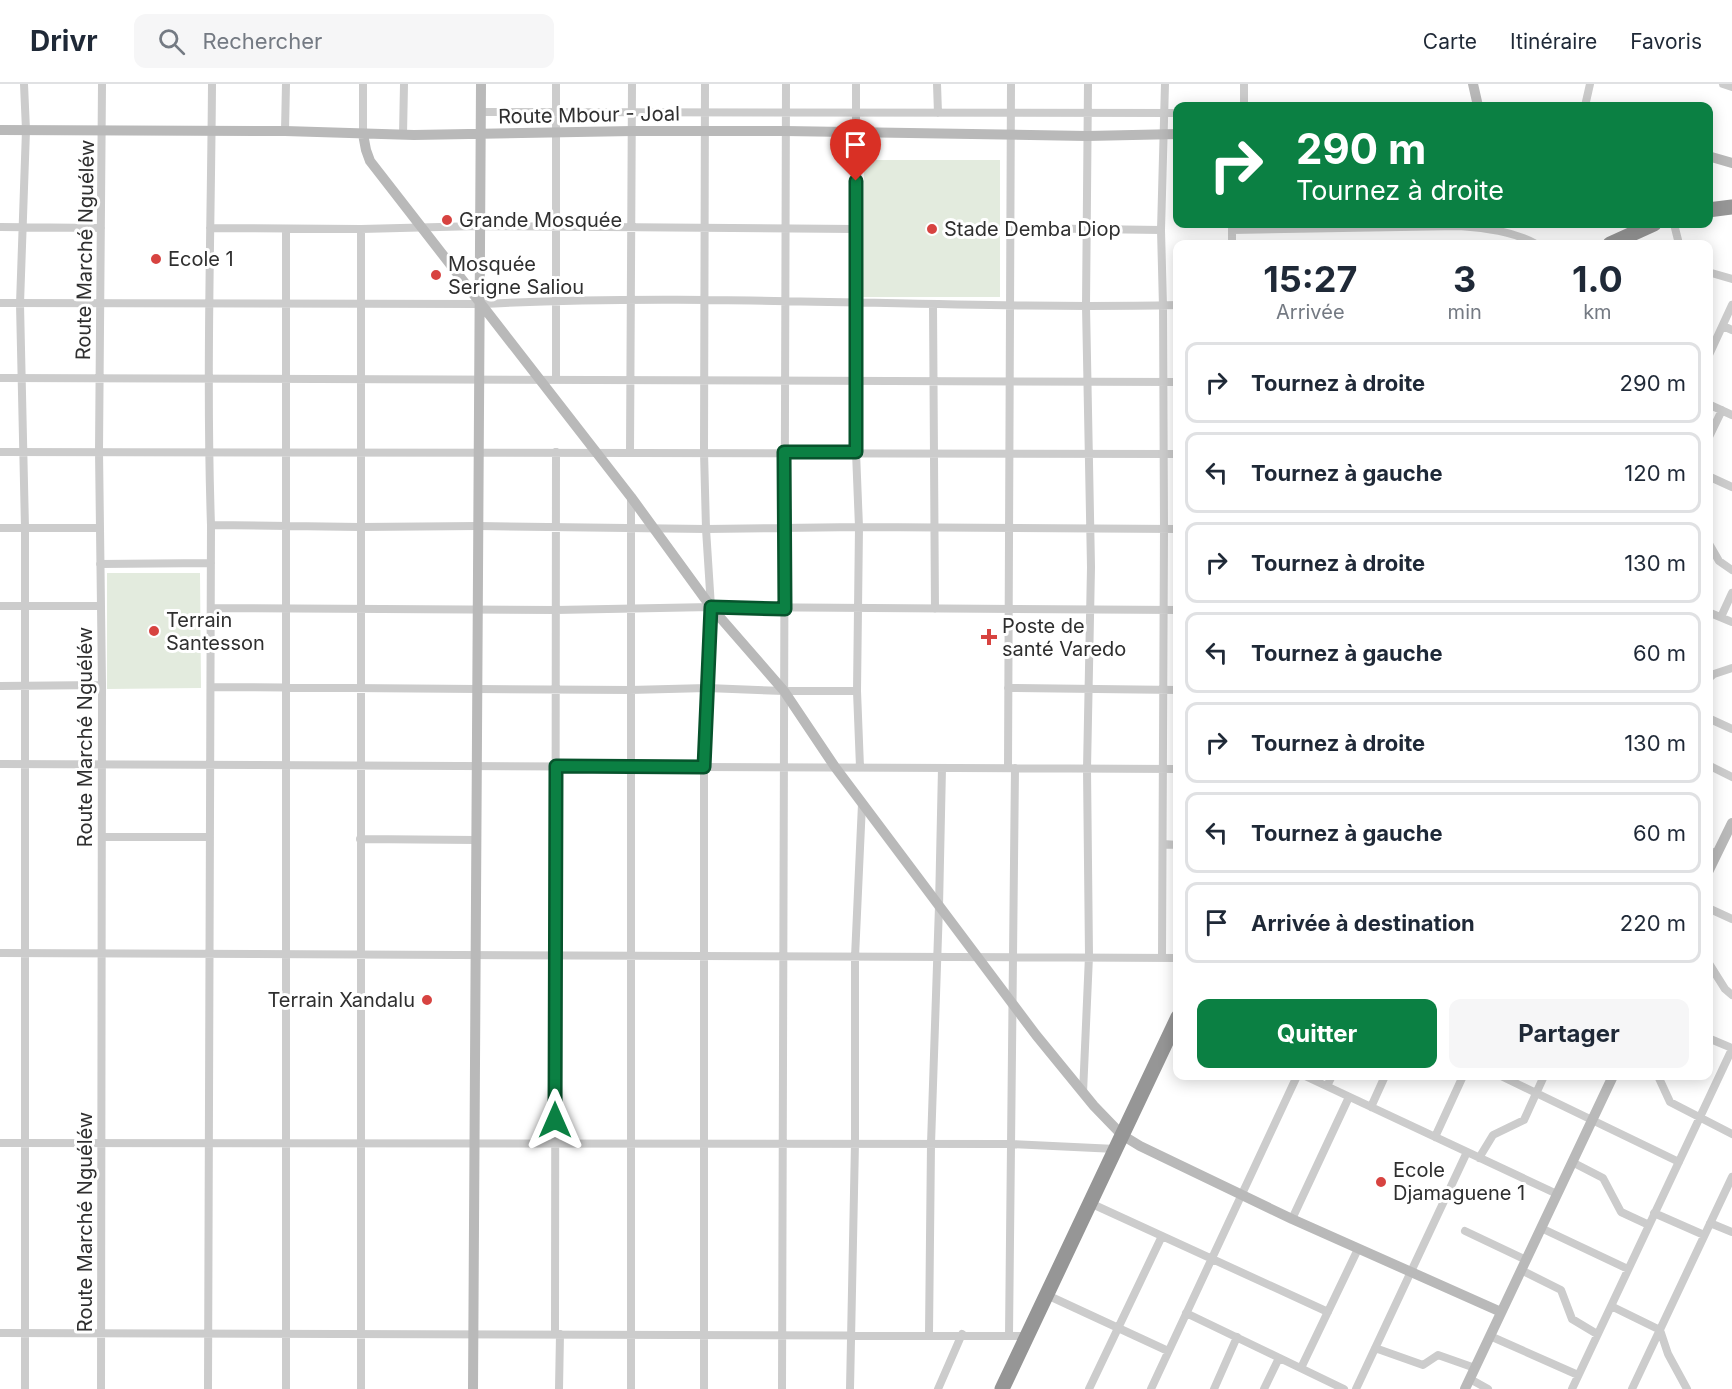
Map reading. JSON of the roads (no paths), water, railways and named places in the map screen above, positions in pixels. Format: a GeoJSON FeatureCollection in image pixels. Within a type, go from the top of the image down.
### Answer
{"type":"FeatureCollection","features":[{"type":"Feature","properties":{"kind":"highway"},"geometry":{"type":"LineString","coordinates":[[1713,209],[1732,207]]}},
{"type":"Feature","properties":{"kind":"highway"},"geometry":{"type":"LineString","coordinates":[[1619,240],[1645,228]]}},
{"type":"Feature","properties":{"kind":"highway"},"geometry":{"type":"LineString","coordinates":[[1002,1389],[1173,1028]]}},
{"type":"Feature","properties":{"kind":"main road"},"geometry":{"type":"LineString","coordinates":[[474,1389],[481,84]]}},
{"type":"Feature","properties":{"kind":"main road"},"geometry":{"type":"LineString","coordinates":[[1473,84],[1477,102]]}},
{"type":"Feature","properties":{"kind":"main road","name":"Route Mbour - Joal"},"geometry":{"type":"LineString","coordinates":[[0,130],[212,130],[404,135],[632,131],[1087,136],[1173,134]]}},
{"type":"Feature","properties":{"kind":"main road"},"geometry":{"type":"LineString","coordinates":[[363,134],[370,161],[631,497],[711,607],[784,692],[862,804],[1013,1006],[1119,1142],[1140,1146],[1292,1219],[1501,1312]]}},
{"type":"Feature","properties":{"kind":"main road"},"geometry":{"type":"LineString","coordinates":[[1713,157],[1732,162]]}},
{"type":"Feature","properties":{"kind":"main road"},"geometry":{"type":"LineString","coordinates":[[1713,852],[1729,836],[1732,823]]}},
{"type":"Feature","properties":{"kind":"main road"},"geometry":{"type":"LineString","coordinates":[[1467,1384],[1611,1080]]}},
{"type":"Feature","properties":{"kind":"street"},"geometry":{"type":"LineString","coordinates":[[24,84],[26,130],[20,304],[25,528],[25,1389]]}},
{"type":"Feature","properties":{"kind":"street","name":"Route Marché Nguéléw"},"geometry":{"type":"LineString","coordinates":[[101,1389],[102,685],[99,452],[102,84]]}},
{"type":"Feature","properties":{"kind":"street"},"geometry":{"type":"LineString","coordinates":[[208,1389],[211,525],[208,452],[212,84]]}},
{"type":"Feature","properties":{"kind":"street"},"geometry":{"type":"LineString","coordinates":[[285,131],[286,84]]}},
{"type":"Feature","properties":{"kind":"street"},"geometry":{"type":"LineString","coordinates":[[363,84],[363,134]]}},
{"type":"Feature","properties":{"kind":"street"},"geometry":{"type":"LineString","coordinates":[[404,84],[404,135]]}},
{"type":"Feature","properties":{"kind":"street"},"geometry":{"type":"LineString","coordinates":[[556,84],[556,380]]}},
{"type":"Feature","properties":{"kind":"street"},"geometry":{"type":"LineString","coordinates":[[630,452],[632,84]]}},
{"type":"Feature","properties":{"kind":"street"},"geometry":{"type":"LineString","coordinates":[[704,1389],[704,767],[711,607],[704,452],[705,84]]}},
{"type":"Feature","properties":{"kind":"street"},"geometry":{"type":"LineString","coordinates":[[782,1389],[786,84]]}},
{"type":"Feature","properties":{"kind":"street"},"geometry":{"type":"LineString","coordinates":[[856,84],[856,452],[859,527],[857,691],[860,767]]}},
{"type":"Feature","properties":{"kind":"street"},"geometry":{"type":"LineString","coordinates":[[937,84],[938,113]]}},
{"type":"Feature","properties":{"kind":"street"},"geometry":{"type":"LineString","coordinates":[[1009,1335],[1014,956],[1008,688],[1011,84]]}},
{"type":"Feature","properties":{"kind":"street"},"geometry":{"type":"LineString","coordinates":[[1083,1094],[1089,956],[1087,769],[1091,528],[1086,306],[1088,84]]}},
{"type":"Feature","properties":{"kind":"street"},"geometry":{"type":"LineString","coordinates":[[1162,957],[1164,529],[1161,230],[1165,84]]}},
{"type":"Feature","properties":{"kind":"street"},"geometry":{"type":"LineString","coordinates":[[1244,84],[1244,102]]}},
{"type":"Feature","properties":{"kind":"street"},"geometry":{"type":"LineString","coordinates":[[1586,102],[1590,84]]}},
{"type":"Feature","properties":{"kind":"street"},"geometry":{"type":"LineString","coordinates":[[1723,84],[1732,87]]}},
{"type":"Feature","properties":{"kind":"street"},"geometry":{"type":"LineString","coordinates":[[480,112],[1173,113]]}},
{"type":"Feature","properties":{"kind":"street"},"geometry":{"type":"LineString","coordinates":[[210,228],[361,230],[421,226],[556,226],[856,229]]}},
{"type":"Feature","properties":{"kind":"street"},"geometry":{"type":"LineString","coordinates":[[0,227],[101,228]]}},
{"type":"Feature","properties":{"kind":"street"},"geometry":{"type":"LineString","coordinates":[[1010,228],[1161,230]]}},
{"type":"Feature","properties":{"kind":"street"},"geometry":{"type":"LineString","coordinates":[[1483,228],[1517,235],[1528,240]]}},
{"type":"Feature","properties":{"kind":"street"},"geometry":{"type":"LineString","coordinates":[[286,230],[286,1389]]}},
{"type":"Feature","properties":{"kind":"street"},"geometry":{"type":"LineString","coordinates":[[361,230],[361,1389]]}},
{"type":"Feature","properties":{"kind":"street"},"geometry":{"type":"LineString","coordinates":[[1713,273],[1732,279]]}},
{"type":"Feature","properties":{"kind":"street"},"geometry":{"type":"LineString","coordinates":[[0,303],[361,304],[631,300],[933,305],[1173,305]]}},
{"type":"Feature","properties":{"kind":"street"},"geometry":{"type":"LineString","coordinates":[[933,305],[935,609]]}},
{"type":"Feature","properties":{"kind":"street"},"geometry":{"type":"LineString","coordinates":[[1713,347],[1732,305]]}},
{"type":"Feature","properties":{"kind":"street"},"geometry":{"type":"LineString","coordinates":[[1723,326],[1732,330]]}},
{"type":"Feature","properties":{"kind":"street"},"geometry":{"type":"LineString","coordinates":[[0,378],[1173,382]]}},
{"type":"Feature","properties":{"kind":"street"},"geometry":{"type":"LineString","coordinates":[[1713,406],[1732,415]]}},
{"type":"Feature","properties":{"kind":"street"},"geometry":{"type":"LineString","coordinates":[[1713,428],[1722,410]]}},
{"type":"Feature","properties":{"kind":"street"},"geometry":{"type":"LineString","coordinates":[[0,452],[1173,454]]}},
{"type":"Feature","properties":{"kind":"street"},"geometry":{"type":"LineString","coordinates":[[556,452],[555,1143],[559,1389]]}},
{"type":"Feature","properties":{"kind":"street"},"geometry":{"type":"LineString","coordinates":[[1713,478],[1732,487]]}},
{"type":"Feature","properties":{"kind":"street"},"geometry":{"type":"LineString","coordinates":[[631,497],[631,1389]]}},
{"type":"Feature","properties":{"kind":"street"},"geometry":{"type":"LineString","coordinates":[[211,525],[1173,530]]}},
{"type":"Feature","properties":{"kind":"street"},"geometry":{"type":"LineString","coordinates":[[0,528],[100,528]]}},
{"type":"Feature","properties":{"kind":"street"},"geometry":{"type":"LineString","coordinates":[[1713,551],[1719,561],[1732,570]]}},
{"type":"Feature","properties":{"kind":"street"},"geometry":{"type":"LineString","coordinates":[[100,564],[211,563]]}},
{"type":"Feature","properties":{"kind":"street"},"geometry":{"type":"LineString","coordinates":[[1721,617],[1732,593]]}},
{"type":"Feature","properties":{"kind":"street"},"geometry":{"type":"LineString","coordinates":[[0,606],[101,606]]}},
{"type":"Feature","properties":{"kind":"street"},"geometry":{"type":"LineString","coordinates":[[211,608],[556,610],[711,607],[1173,610]]}},
{"type":"Feature","properties":{"kind":"street"},"geometry":{"type":"LineString","coordinates":[[1713,614],[1732,622]]}},
{"type":"Feature","properties":{"kind":"street"},"geometry":{"type":"LineString","coordinates":[[1713,675],[1732,668]]}},
{"type":"Feature","properties":{"kind":"street"},"geometry":{"type":"LineString","coordinates":[[0,686],[102,685]]}},
{"type":"Feature","properties":{"kind":"street"},"geometry":{"type":"LineString","coordinates":[[211,687],[630,690],[707,688],[784,692],[857,691]]}},
{"type":"Feature","properties":{"kind":"street"},"geometry":{"type":"LineString","coordinates":[[1008,688],[1173,690]]}},
{"type":"Feature","properties":{"kind":"street"},"geometry":{"type":"LineString","coordinates":[[1713,720],[1732,729]]}},
{"type":"Feature","properties":{"kind":"street"},"geometry":{"type":"LineString","coordinates":[[0,764],[1173,768]]}},
{"type":"Feature","properties":{"kind":"street"},"geometry":{"type":"LineString","coordinates":[[929,1334],[931,1143],[942,768]]}},
{"type":"Feature","properties":{"kind":"street"},"geometry":{"type":"LineString","coordinates":[[1713,768],[1732,777]]}},
{"type":"Feature","properties":{"kind":"street"},"geometry":{"type":"LineString","coordinates":[[850,1389],[855,1143],[855,957],[862,804]]}},
{"type":"Feature","properties":{"kind":"street"},"geometry":{"type":"LineString","coordinates":[[102,837],[210,837]]}},
{"type":"Feature","properties":{"kind":"street"},"geometry":{"type":"LineString","coordinates":[[360,839],[476,840]]}},
{"type":"Feature","properties":{"kind":"street"},"geometry":{"type":"LineString","coordinates":[[1163,844],[1173,844]]}},
{"type":"Feature","properties":{"kind":"street"},"geometry":{"type":"LineString","coordinates":[[1713,910],[1732,919]]}},
{"type":"Feature","properties":{"kind":"street"},"geometry":{"type":"LineString","coordinates":[[0,953],[1173,958]]}},
{"type":"Feature","properties":{"kind":"street"},"geometry":{"type":"LineString","coordinates":[[1713,970],[1732,995]]}},
{"type":"Feature","properties":{"kind":"street"},"geometry":{"type":"LineString","coordinates":[[1572,1389],[1732,1048],[1713,1040]]}},
{"type":"Feature","properties":{"kind":"street"},"geometry":{"type":"LineString","coordinates":[[1151,1389],[1295,1080]]}},
{"type":"Feature","properties":{"kind":"street"},"geometry":{"type":"LineString","coordinates":[[1314,1080],[1557,1194]]}},
{"type":"Feature","properties":{"kind":"street"},"geometry":{"type":"LineString","coordinates":[[1327,1086],[1330,1080]]}},
{"type":"Feature","properties":{"kind":"street"},"geometry":{"type":"LineString","coordinates":[[1371,1107],[1384,1080]]}},
{"type":"Feature","properties":{"kind":"street"},"geometry":{"type":"LineString","coordinates":[[1435,1137],[1461,1080]]}},
{"type":"Feature","properties":{"kind":"street"},"geometry":{"type":"LineString","coordinates":[[1509,1080],[1679,1162]]}},
{"type":"Feature","properties":{"kind":"street"},"geometry":{"type":"LineString","coordinates":[[1479,1158],[1493,1135],[1524,1120],[1542,1080]]}},
{"type":"Feature","properties":{"kind":"street"},"geometry":{"type":"LineString","coordinates":[[1660,1080],[1670,1102],[1732,1134]]}},
{"type":"Feature","properties":{"kind":"street"},"geometry":{"type":"LineString","coordinates":[[1292,1219],[1349,1097]]}},
{"type":"Feature","properties":{"kind":"street"},"geometry":{"type":"LineString","coordinates":[[0,1143],[1010,1144],[1119,1142]]}},
{"type":"Feature","properties":{"kind":"street"},"geometry":{"type":"LineString","coordinates":[[1356,1389],[1467,1152]]}},
{"type":"Feature","properties":{"kind":"street"},"geometry":{"type":"LineString","coordinates":[[1572,1162],[1603,1178],[1621,1212],[1649,1225]]}},
{"type":"Feature","properties":{"kind":"street"},"geometry":{"type":"LineString","coordinates":[[1632,1389],[1732,1177]]}},
{"type":"Feature","properties":{"kind":"street"},"geometry":{"type":"LineString","coordinates":[[1090,1203],[1328,1312]]}},
{"type":"Feature","properties":{"kind":"street"},"geometry":{"type":"LineString","coordinates":[[1654,1213],[1704,1235]]}},
{"type":"Feature","properties":{"kind":"street"},"geometry":{"type":"LineString","coordinates":[[1710,1223],[1732,1232]]}},
{"type":"Feature","properties":{"kind":"street"},"geometry":{"type":"LineString","coordinates":[[1541,1228],[1628,1269]]}},
{"type":"Feature","properties":{"kind":"street"},"geometry":{"type":"LineString","coordinates":[[1465,1231],[1561,1290],[1572,1319],[1597,1334]]}},
{"type":"Feature","properties":{"kind":"street"},"geometry":{"type":"LineString","coordinates":[[1089,1389],[1162,1236]]}},
{"type":"Feature","properties":{"kind":"street"},"geometry":{"type":"LineString","coordinates":[[1301,1368],[1358,1249]]}},
{"type":"Feature","properties":{"kind":"street"},"geometry":{"type":"LineString","coordinates":[[1047,1295],[1168,1351]]}},
{"type":"Feature","properties":{"kind":"street"},"geometry":{"type":"LineString","coordinates":[[1611,1306],[1660,1330],[1668,1354],[1687,1389]]}},
{"type":"Feature","properties":{"kind":"street"},"geometry":{"type":"LineString","coordinates":[[1186,1313],[1344,1389]]}},
{"type":"Feature","properties":{"kind":"street"},"geometry":{"type":"LineString","coordinates":[[0,1333],[962,1334],[1027,1336]]}},
{"type":"Feature","properties":{"kind":"street"},"geometry":{"type":"LineString","coordinates":[[938,1389],[962,1334]]}},
{"type":"Feature","properties":{"kind":"street"},"geometry":{"type":"LineString","coordinates":[[1490,1336],[1578,1375]]}},
{"type":"Feature","properties":{"kind":"street"},"geometry":{"type":"LineString","coordinates":[[1214,1389],[1237,1337]]}},
{"type":"Feature","properties":{"kind":"street"},"geometry":{"type":"LineString","coordinates":[[1375,1348],[1418,1364],[1423,1365],[1438,1355],[1475,1368]]}},
{"type":"Feature","properties":{"kind":"street"},"geometry":{"type":"LineString","coordinates":[[1264,1389],[1279,1358]]}},
{"type":"Feature","properties":{"kind":"street"},"geometry":{"type":"LineString","coordinates":[[1467,1384],[1488,1389]]}},
{"type":"Feature","properties":{"kind":"place","name":"Grande Mosquée"},"geometry":{"type":"Point","coordinates":[447,220]}},
{"type":"Feature","properties":{"kind":"place","name":"Stade Demba Diop"},"geometry":{"type":"Point","coordinates":[932,229]}},
{"type":"Feature","properties":{"kind":"place","name":"Ecole 1"},"geometry":{"type":"Point","coordinates":[156,259]}},
{"type":"Feature","properties":{"kind":"place","name":"Mosquée Serigne Saliou"},"geometry":{"type":"Point","coordinates":[436,275]}},
{"type":"Feature","properties":{"kind":"place","name":"Terrain Santesson"},"geometry":{"type":"Point","coordinates":[154,631]}},
{"type":"Feature","properties":{"kind":"place","name":"Poste de santé Varedo"},"geometry":{"type":"Point","coordinates":[989,637]}},
{"type":"Feature","properties":{"kind":"place","name":"Terrain Xandalu"},"geometry":{"type":"Point","coordinates":[427,1000]}},
{"type":"Feature","properties":{"kind":"place","name":"Ecole Djamaguene 1"},"geometry":{"type":"Point","coordinates":[1381,1182]}}]}
